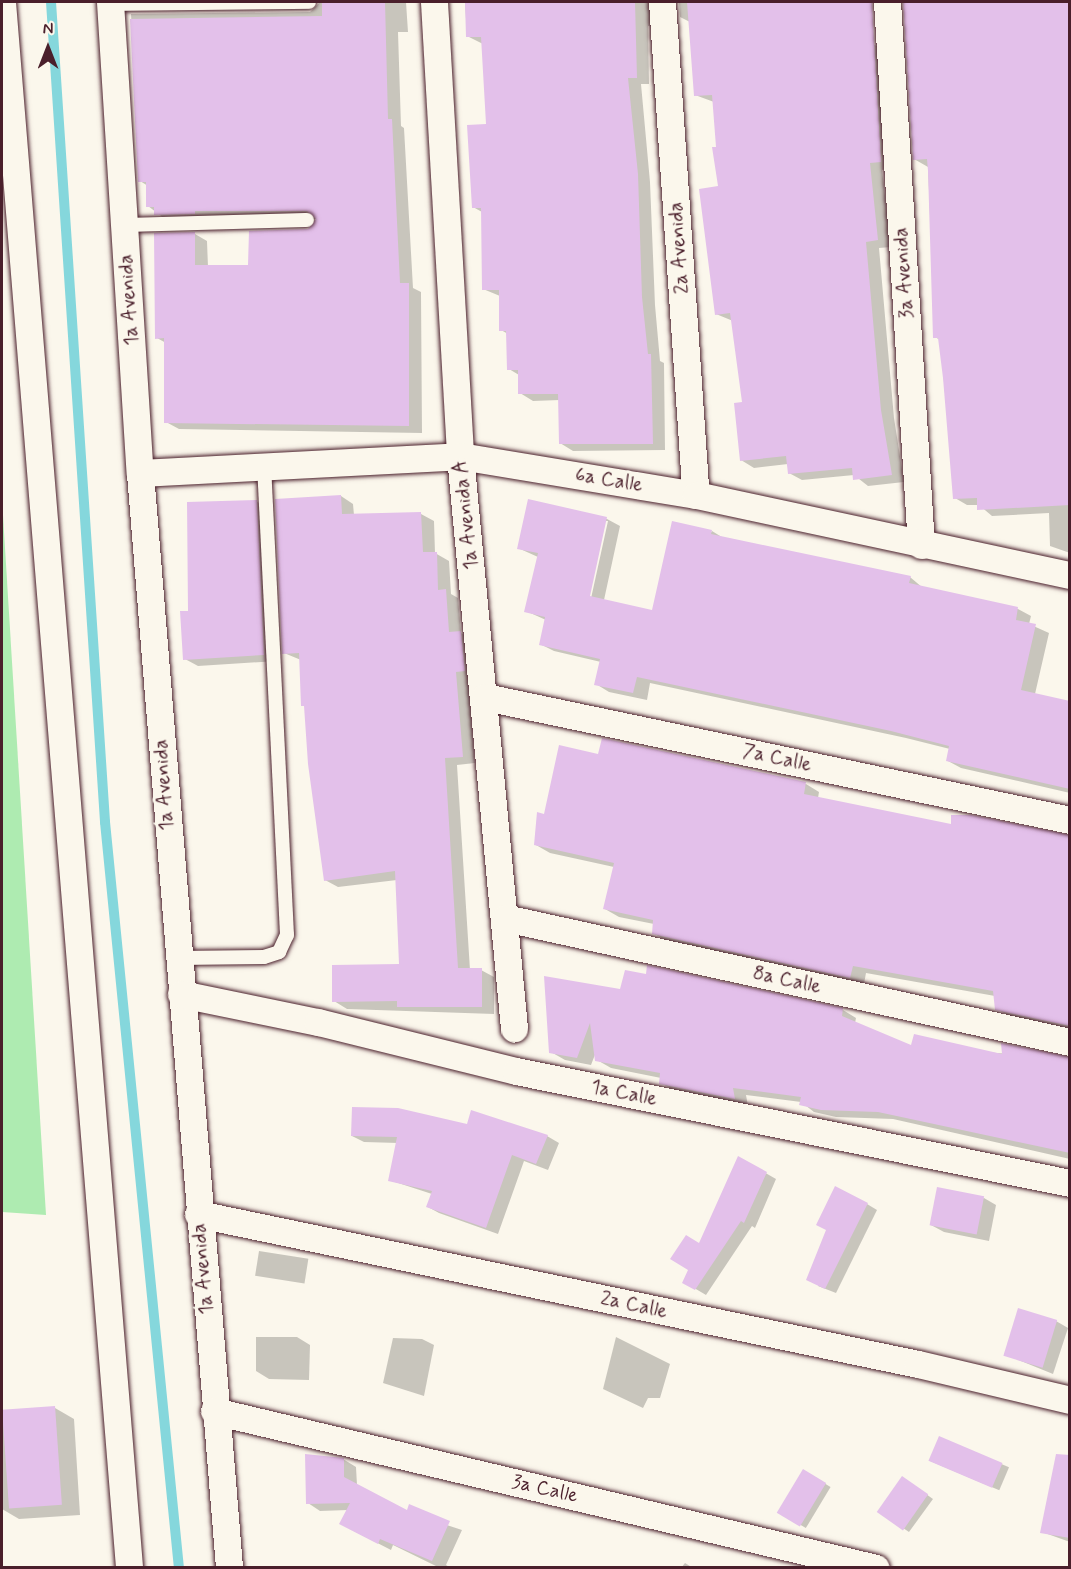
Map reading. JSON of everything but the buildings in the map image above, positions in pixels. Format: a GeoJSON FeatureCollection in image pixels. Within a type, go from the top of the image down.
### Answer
{"type":"FeatureCollection","features":[{"type":"Feature","properties":{"kind":"street"},"geometry":{"type":"LineString","coordinates":[[2,2],[129,1568]]}},
{"type":"Feature","properties":{"kind":"street","name":"1a Avenida A"},"geometry":{"type":"LineString","coordinates":[[434,2],[460,456],[514,1028]]}},
{"type":"Feature","properties":{"kind":"street","name":"2a Avenida"},"geometry":{"type":"LineString","coordinates":[[662,2],[696,495]]}},
{"type":"Feature","properties":{"kind":"street","name":"3a Avenida"},"geometry":{"type":"LineString","coordinates":[[887,2],[921,545]]}},
{"type":"Feature","properties":{"kind":"street","name":"1a Avenida"},"geometry":{"type":"LineString","coordinates":[[110,3],[140,473],[214,1411],[229,1568]]}},
{"type":"Feature","properties":{"kind":"street","name":"6a Calle"},"geometry":{"type":"LineString","coordinates":[[140,473],[460,456],[696,495],[921,545],[1070,575]]}},
{"type":"Feature","properties":{"kind":"street","name":"7a Calle"},"geometry":{"type":"LineString","coordinates":[[484,697],[1070,820]]}},
{"type":"Feature","properties":{"kind":"street","name":"8a Calle"},"geometry":{"type":"LineString","coordinates":[[505,918],[1070,1042]]}},
{"type":"Feature","properties":{"kind":"street","name":"1a Calle"},"geometry":{"type":"LineString","coordinates":[[181,994],[318,1022],[516,1071],[1070,1183]]}},
{"type":"Feature","properties":{"kind":"street","name":"2a Calle"},"geometry":{"type":"LineString","coordinates":[[198,1214],[918,1364],[1070,1400]]}},
{"type":"Feature","properties":{"kind":"street","name":"3a Calle"},"geometry":{"type":"LineString","coordinates":[[214,1411],[876,1568]]}},
{"type":"Feature","properties":{"kind":"lane"},"geometry":{"type":"LineString","coordinates":[[110,3],[309,2]]}},
{"type":"Feature","properties":{"kind":"lane"},"geometry":{"type":"LineString","coordinates":[[124,225],[307,220]]}},
{"type":"Feature","properties":{"kind":"lane"},"geometry":{"type":"LineString","coordinates":[[178,958],[264,957],[279,952],[287,935],[264,466]]}},
{"type":"Feature","properties":{"kind":"green space"},"geometry":{"type":"Polygon","coordinates":[[[2,499],[46,1215],[2,1212],[2,499]]]}},
{"type":"Feature","properties":{"kind":"waterway"},"geometry":{"type":"LineString","coordinates":[[51,2],[105,822],[179,1568]]}}]}
